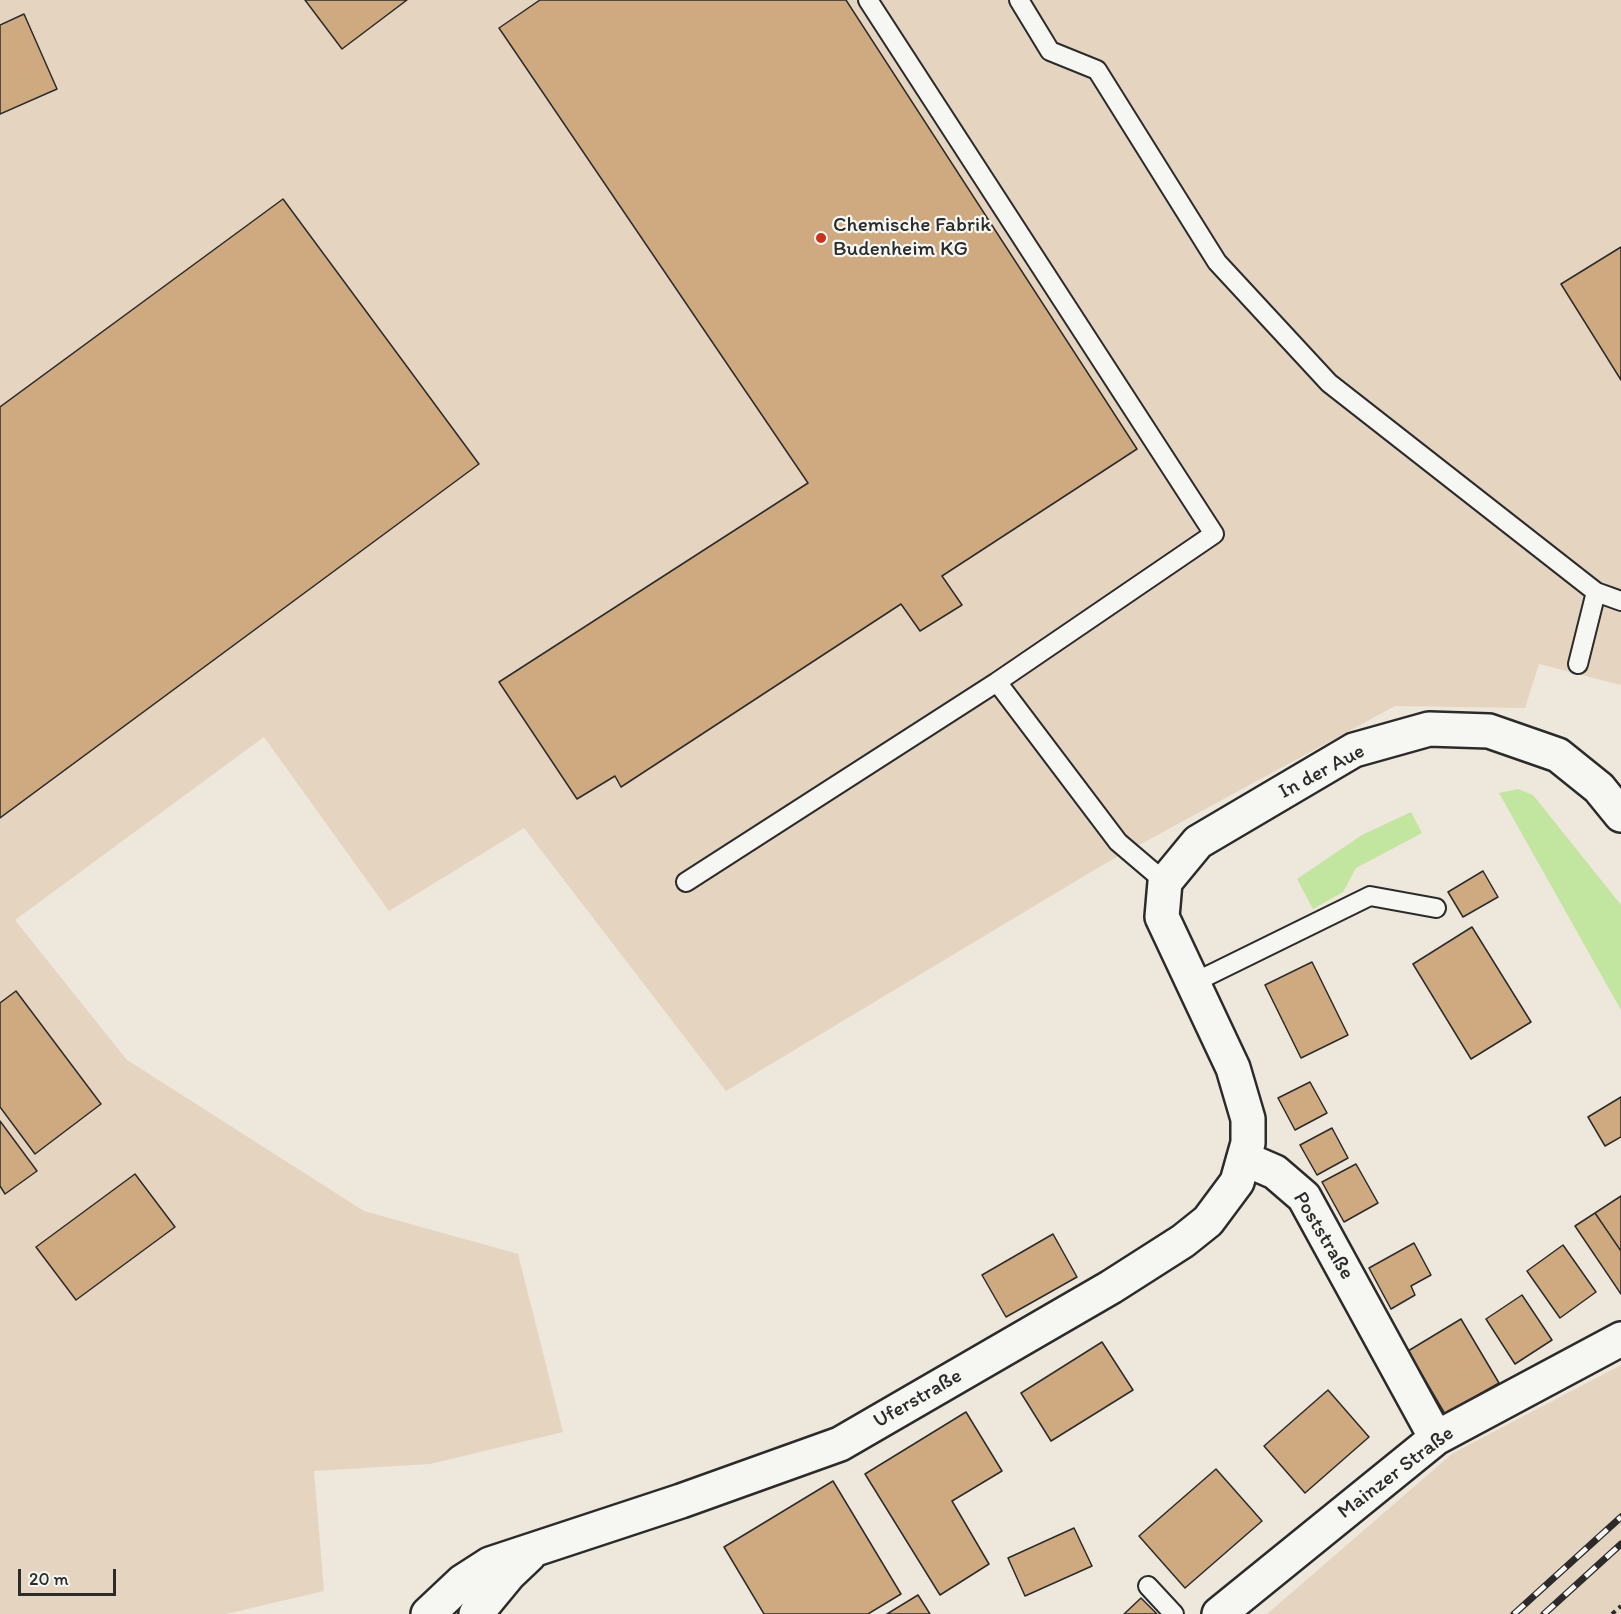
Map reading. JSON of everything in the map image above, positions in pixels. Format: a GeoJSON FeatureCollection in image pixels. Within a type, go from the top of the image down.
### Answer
{"type":"FeatureCollection","features":[{"type":"Feature","properties":{"kind":"street","name":"In der Aue"},"geometry":{"type":"LineString","coordinates":[[1165,882],[1198,842],[1262,803],[1354,750],[1429,729],[1488,731],[1558,755],[1599,788],[1621,815]]}},
{"type":"Feature","properties":{"kind":"street"},"geometry":{"type":"LineString","coordinates":[[1165,882],[1162,917],[1233,1068],[1243,1097],[1248,1119],[1245,1160]]}},
{"type":"Feature","properties":{"kind":"street","name":"Poststraße"},"geometry":{"type":"LineString","coordinates":[[1245,1160],[1275,1172],[1304,1197],[1436,1438]]}},
{"type":"Feature","properties":{"kind":"street","name":"Uferstraße"},"geometry":{"type":"LineString","coordinates":[[428,1614],[462,1582],[479,1570],[508,1557],[535,1550],[840,1444],[1110,1287],[1183,1241],[1208,1221],[1223,1203],[1238,1182],[1245,1160]]}},
{"type":"Feature","properties":{"kind":"street","name":"Mainzer Straße"},"geometry":{"type":"LineString","coordinates":[[1219,1614],[1436,1438],[1621,1339]]}},
{"type":"Feature","properties":{"kind":"street","name":"Uferstraße"},"geometry":{"type":"LineString","coordinates":[[476,1614],[509,1574],[535,1550]]}},
{"type":"Feature","properties":{"kind":"lane"},"geometry":{"type":"LineString","coordinates":[[686,882],[996,681],[1214,534],[868,0]]}},
{"type":"Feature","properties":{"kind":"lane"},"geometry":{"type":"LineString","coordinates":[[1020,0],[1050,51],[1097,70],[1217,262],[1329,383],[1596,592],[1621,601]]}},
{"type":"Feature","properties":{"kind":"lane"},"geometry":{"type":"LineString","coordinates":[[1578,664],[1596,592]]}},
{"type":"Feature","properties":{"kind":"lane"},"geometry":{"type":"LineString","coordinates":[[996,681],[1119,842],[1165,882]]}},
{"type":"Feature","properties":{"kind":"lane"},"geometry":{"type":"LineString","coordinates":[[1194,983],[1370,896],[1436,908]]}},
{"type":"Feature","properties":{"kind":"lane"},"geometry":{"type":"LineString","coordinates":[[1148,1587],[1174,1614]]}},
{"type":"Feature","properties":{"kind":"path"},"geometry":{"type":"LineString","coordinates":[[1612,1614],[1621,1606]]}},
{"type":"Feature","properties":{"kind":"shaded area"},"geometry":{"type":"Polygon","coordinates":[[[0,0],[1621,0],[1621,685],[1539,664],[1525,708],[1395,706],[1106,863],[726,1091],[524,828],[389,911],[264,737],[15,920],[127,1060],[364,1211],[518,1254],[563,1432],[430,1464],[314,1471],[324,1591],[226,1614],[0,1614],[0,0]]]}},
{"type":"Feature","properties":{"kind":"shaded area"},"geometry":{"type":"Polygon","coordinates":[[[1621,1365],[1621,1614],[1267,1614],[1453,1453],[1621,1365]]]}},
{"type":"Feature","properties":{"kind":"green space"},"geometry":{"type":"Polygon","coordinates":[[[1518,789],[1533,795],[1621,905],[1621,1010],[1499,793],[1518,789]]]}},
{"type":"Feature","properties":{"kind":"green space"},"geometry":{"type":"Polygon","coordinates":[[[1411,812],[1422,833],[1356,868],[1343,892],[1313,909],[1297,879],[1362,835],[1411,812]]]}},
{"type":"Feature","properties":{"kind":"building"},"geometry":{"type":"Polygon","coordinates":[[[305,0],[407,0],[342,49],[305,0]]]}},
{"type":"Feature","properties":{"kind":"building","name":"Chemische Fabrik Budenheim KG"},"geometry":{"type":"Polygon","coordinates":[[[540,0],[846,0],[1137,449],[942,576],[962,605],[920,631],[901,604],[621,787],[615,776],[577,799],[499,682],[808,483],[499,28],[540,0]]]}},
{"type":"Feature","properties":{"kind":"building"},"geometry":{"type":"Polygon","coordinates":[[[24,14],[57,89],[0,114],[0,25],[24,14]]]}},
{"type":"Feature","properties":{"kind":"building"},"geometry":{"type":"Polygon","coordinates":[[[283,199],[479,464],[0,818],[0,407],[283,199]]]}},
{"type":"Feature","properties":{"kind":"building"},"geometry":{"type":"Polygon","coordinates":[[[1621,247],[1621,380],[1561,284],[1621,247]]]}},
{"type":"Feature","properties":{"kind":"building"},"geometry":{"type":"Polygon","coordinates":[[[1483,871],[1498,897],[1463,917],[1448,892],[1483,871]]]}},
{"type":"Feature","properties":{"kind":"building"},"geometry":{"type":"Polygon","coordinates":[[[1472,927],[1531,1022],[1471,1059],[1413,964],[1472,927]]]}},
{"type":"Feature","properties":{"kind":"building"},"geometry":{"type":"Polygon","coordinates":[[[1312,962],[1348,1035],[1301,1058],[1265,985],[1312,962]]]}},
{"type":"Feature","properties":{"kind":"building"},"geometry":{"type":"Polygon","coordinates":[[[16,991],[101,1104],[35,1154],[0,1107],[0,1003],[16,991]]]}},
{"type":"Feature","properties":{"kind":"building"},"geometry":{"type":"Polygon","coordinates":[[[1310,1082],[1327,1113],[1295,1130],[1278,1098],[1310,1082]]]}},
{"type":"Feature","properties":{"kind":"building"},"geometry":{"type":"Polygon","coordinates":[[[1621,1097],[1621,1137],[1605,1146],[1588,1117],[1621,1097]]]}},
{"type":"Feature","properties":{"kind":"building"},"geometry":{"type":"Polygon","coordinates":[[[0,1121],[37,1171],[5,1194],[0,1186],[0,1121]]]}},
{"type":"Feature","properties":{"kind":"building"},"geometry":{"type":"Polygon","coordinates":[[[1332,1128],[1348,1158],[1317,1175],[1300,1145],[1332,1128]]]}},
{"type":"Feature","properties":{"kind":"building"},"geometry":{"type":"Polygon","coordinates":[[[1356,1164],[1378,1203],[1344,1222],[1322,1182],[1356,1164]]]}},
{"type":"Feature","properties":{"kind":"building"},"geometry":{"type":"Polygon","coordinates":[[[135,1174],[175,1227],[76,1300],[36,1247],[135,1174]]]}},
{"type":"Feature","properties":{"kind":"building"},"geometry":{"type":"Polygon","coordinates":[[[1621,1196],[1621,1251],[1595,1213],[1621,1196]]]}},
{"type":"Feature","properties":{"kind":"building"},"geometry":{"type":"Polygon","coordinates":[[[1595,1213],[1621,1251],[1621,1294],[1575,1226],[1595,1213]]]}},
{"type":"Feature","properties":{"kind":"building"},"geometry":{"type":"Polygon","coordinates":[[[1053,1234],[1077,1277],[1006,1317],[982,1275],[1053,1234]]]}},
{"type":"Feature","properties":{"kind":"building"},"geometry":{"type":"Polygon","coordinates":[[[1414,1243],[1431,1275],[1411,1286],[1415,1295],[1391,1309],[1369,1268],[1414,1243]]]}},
{"type":"Feature","properties":{"kind":"building"},"geometry":{"type":"Polygon","coordinates":[[[1563,1245],[1596,1292],[1560,1318],[1527,1271],[1563,1245]]]}},
{"type":"Feature","properties":{"kind":"building"},"geometry":{"type":"Polygon","coordinates":[[[1522,1295],[1552,1340],[1515,1364],[1486,1319],[1522,1295]]]}},
{"type":"Feature","properties":{"kind":"building"},"geometry":{"type":"Polygon","coordinates":[[[1461,1319],[1499,1383],[1445,1414],[1408,1351],[1461,1319]]]}},
{"type":"Feature","properties":{"kind":"building"},"geometry":{"type":"Polygon","coordinates":[[[1102,1342],[1133,1390],[1051,1441],[1021,1393],[1102,1342]]]}},
{"type":"Feature","properties":{"kind":"building"},"geometry":{"type":"Polygon","coordinates":[[[1328,1390],[1369,1437],[1305,1493],[1264,1446],[1328,1390]]]}},
{"type":"Feature","properties":{"kind":"building"},"geometry":{"type":"Polygon","coordinates":[[[966,1412],[1002,1471],[952,1501],[989,1564],[940,1595],[865,1474],[966,1412]]]}},
{"type":"Feature","properties":{"kind":"building"},"geometry":{"type":"Polygon","coordinates":[[[1216,1469],[1262,1521],[1185,1588],[1139,1536],[1216,1469]]]}},
{"type":"Feature","properties":{"kind":"building"},"geometry":{"type":"Polygon","coordinates":[[[833,1481],[901,1594],[868,1614],[764,1614],[724,1547],[833,1481]]]}},
{"type":"Feature","properties":{"kind":"building"},"geometry":{"type":"Polygon","coordinates":[[[1074,1528],[1092,1566],[1025,1596],[1008,1558],[1074,1528]]]}},
{"type":"Feature","properties":{"kind":"building"},"geometry":{"type":"Polygon","coordinates":[[[918,1595],[930,1614],[887,1614],[918,1595]]]}},
{"type":"Feature","properties":{"kind":"building"},"geometry":{"type":"Polygon","coordinates":[[[1141,1598],[1157,1614],[1124,1614],[1141,1598]]]}},
{"type":"Feature","properties":{"kind":"railway"},"geometry":{"type":"LineString","coordinates":[[1514,1614],[1621,1517]]}},
{"type":"Feature","properties":{"kind":"railway"},"geometry":{"type":"LineString","coordinates":[[1544,1614],[1621,1544]]}},
{"type":"Feature","properties":{"kind":"place","name":"Chemische Fabrik Budenheim KG"},"geometry":{"type":"Point","coordinates":[821,238]}}]}
